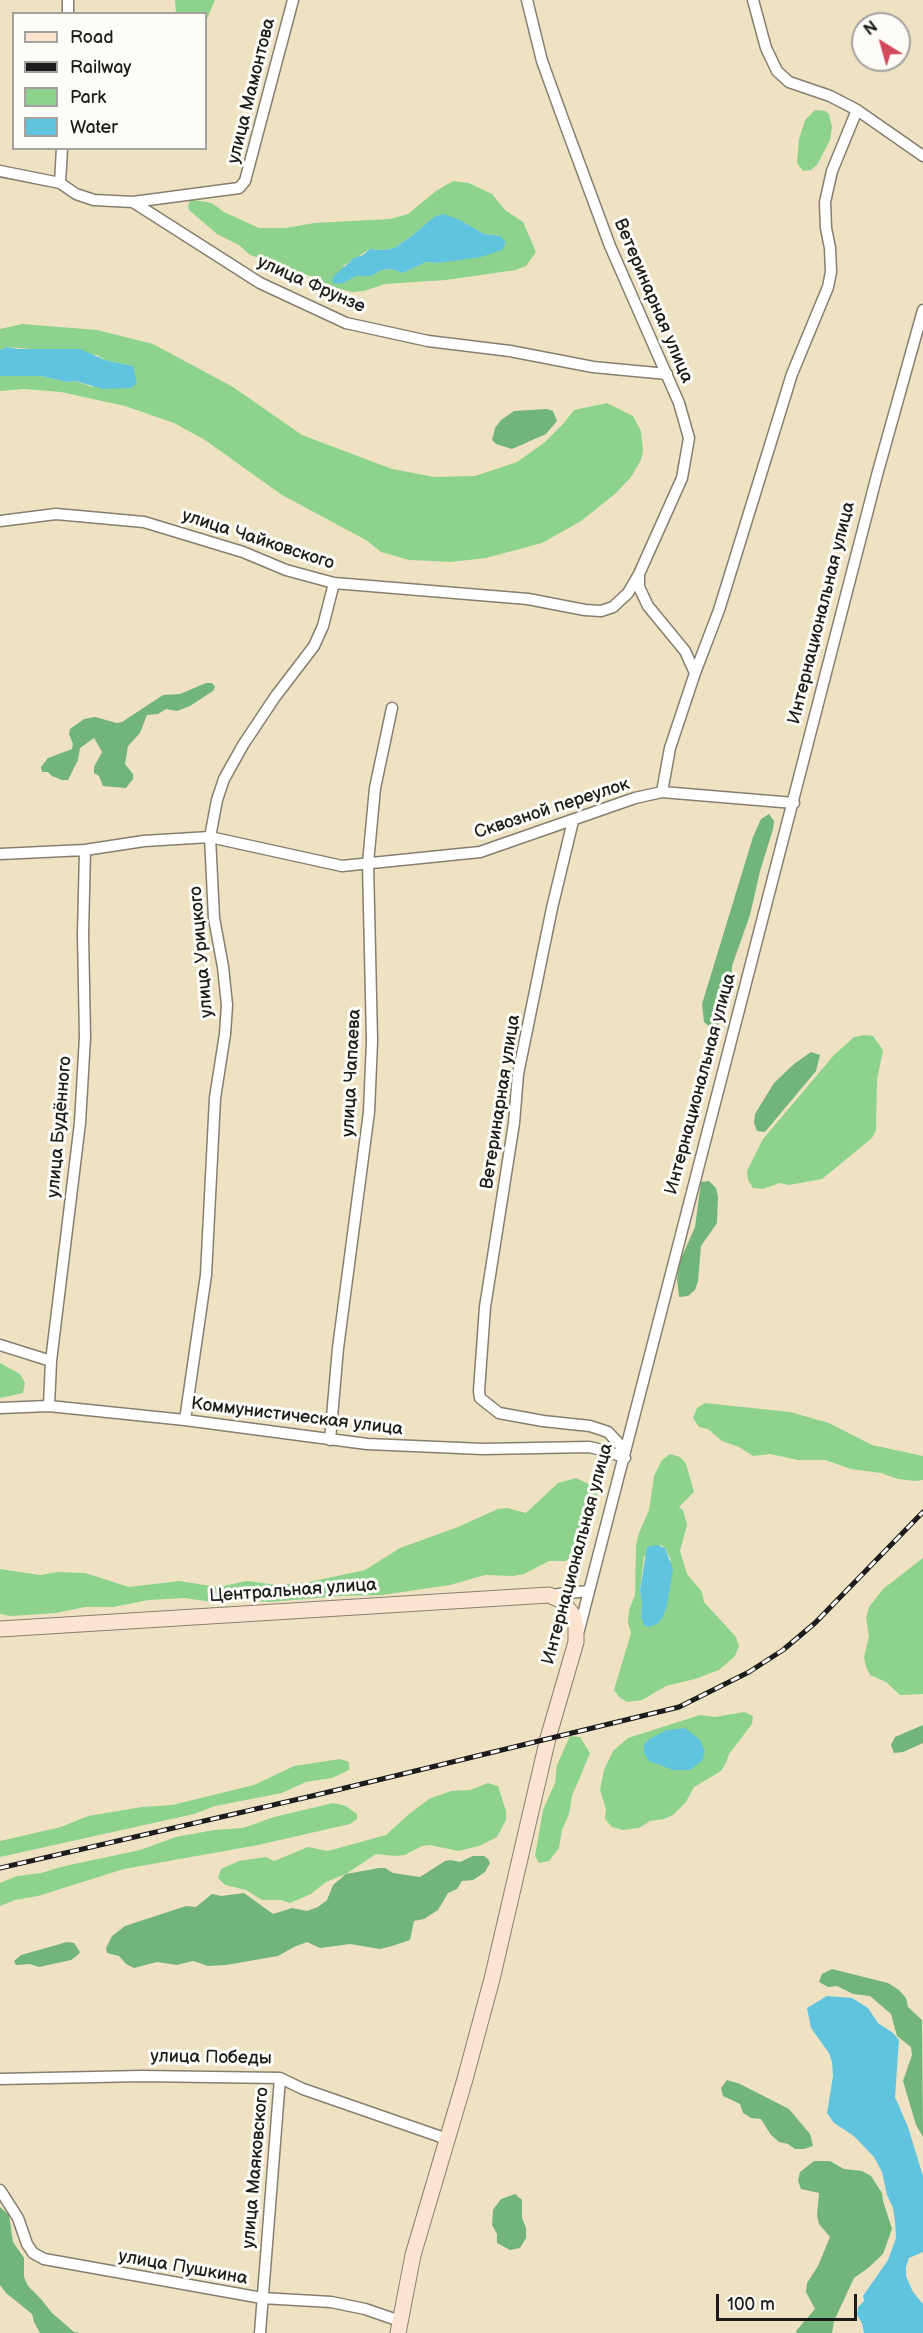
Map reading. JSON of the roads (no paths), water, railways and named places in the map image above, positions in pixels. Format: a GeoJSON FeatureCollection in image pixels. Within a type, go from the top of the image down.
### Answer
{"type":"FeatureCollection","features":[{"type":"Feature","properties":{"kind":"street","name":"улица Мамонтова"},"geometry":{"type":"LineString","coordinates":[[133,202],[239,188],[245,181],[293,0]]}},
{"type":"Feature","properties":{"kind":"street","name":"Ветеринарная улица"},"geometry":{"type":"LineString","coordinates":[[527,0],[542,61],[598,214],[667,374],[686,422],[689,438],[682,478],[639,574],[627,593],[613,607]]}},
{"type":"Feature","properties":{"kind":"street"},"geometry":{"type":"LineString","coordinates":[[753,0],[766,48],[777,71],[789,82],[831,96],[857,110],[923,156]]}},
{"type":"Feature","properties":{"kind":"street"},"geometry":{"type":"LineString","coordinates":[[662,792],[670,748],[719,610],[792,374],[828,287],[831,272],[825,202],[832,171],[857,110]]}},
{"type":"Feature","properties":{"kind":"street"},"geometry":{"type":"LineString","coordinates":[[60,183],[62,150]]}},
{"type":"Feature","properties":{"kind":"street","name":"улица Фрунзе"},"geometry":{"type":"LineString","coordinates":[[0,171],[60,183],[76,194],[94,200],[133,202],[260,284],[346,322],[428,341],[510,351],[593,367],[667,374]]}},
{"type":"Feature","properties":{"kind":"street","name":"Интернациональная улица"},"geometry":{"type":"LineString","coordinates":[[447,2139],[492,1979],[549,1733],[625,1458],[877,475],[923,310]]}},
{"type":"Feature","properties":{"kind":"street","name":"улица Чайковского"},"geometry":{"type":"LineString","coordinates":[[0,521],[56,514],[144,522],[243,552],[286,570],[334,583],[528,599],[585,610],[601,611],[613,607]]}},
{"type":"Feature","properties":{"kind":"street"},"geometry":{"type":"LineString","coordinates":[[639,574],[639,587],[643,597],[652,612],[685,651],[695,673]]}},
{"type":"Feature","properties":{"kind":"street","name":"улица Урицкого"},"geometry":{"type":"LineString","coordinates":[[185,1420],[206,1275],[215,1098],[227,1005],[214,918],[210,837],[217,800],[224,779],[243,745],[275,697],[314,646],[323,626],[334,583]]}},
{"type":"Feature","properties":{"kind":"street","name":"улица Чапаева"},"geometry":{"type":"LineString","coordinates":[[330,1440],[338,1348],[369,1112],[372,1041],[368,863],[375,788],[392,708]]}},
{"type":"Feature","properties":{"kind":"street","name":"Сквозной переулок"},"geometry":{"type":"LineString","coordinates":[[0,854],[85,850],[144,841],[210,837],[342,866],[480,852],[635,798],[662,792],[794,803]]}},
{"type":"Feature","properties":{"kind":"street","name":"Ветеринарная улица"},"geometry":{"type":"LineString","coordinates":[[573,821],[552,908],[518,1074],[514,1123],[485,1307],[479,1391],[480,1398],[499,1413],[590,1426],[608,1432],[620,1445],[625,1458]]}},
{"type":"Feature","properties":{"kind":"street","name":"улица Будённого"},"geometry":{"type":"LineString","coordinates":[[49,1407],[51,1361],[80,1123],[85,1037],[83,934],[85,850]]}},
{"type":"Feature","properties":{"kind":"street"},"geometry":{"type":"LineString","coordinates":[[0,1345],[51,1361]]}},
{"type":"Feature","properties":{"kind":"street","name":"Коммунистическая улица"},"geometry":{"type":"LineString","coordinates":[[0,1408],[49,1407],[185,1420],[330,1440],[406,1447],[483,1449],[589,1447],[625,1458]]}},
{"type":"Feature","properties":{"kind":"street","name":"Центральная улица"},"geometry":{"type":"LineString","coordinates":[[0,1629],[588,1591]]}},
{"type":"Feature","properties":{"kind":"street"},"geometry":{"type":"LineString","coordinates":[[549,1595],[562,1601],[570,1609],[576,1625],[576,1642]]}},
{"type":"Feature","properties":{"kind":"street","name":"улица Победы"},"geometry":{"type":"LineString","coordinates":[[0,2079],[142,2076],[280,2078],[303,2089],[447,2139]]}},
{"type":"Feature","properties":{"kind":"street","name":"улица Маяковского"},"geometry":{"type":"LineString","coordinates":[[260,2333],[280,2078]]}},
{"type":"Feature","properties":{"kind":"street"},"geometry":{"type":"LineString","coordinates":[[399,2327],[413,2255],[447,2139]]}},
{"type":"Feature","properties":{"kind":"street","name":"улица Пушкина"},"geometry":{"type":"LineString","coordinates":[[0,2190],[18,2218],[27,2244],[33,2253],[44,2259],[262,2298],[331,2302],[364,2309],[399,2327]]}},
{"type":"Feature","properties":{"kind":"water"},"geometry":{"type":"Polygon","coordinates":[[[444,214],[484,234],[500,236],[506,242],[502,250],[481,257],[439,263],[426,262],[403,273],[391,269],[382,270],[371,276],[356,276],[343,283],[334,284],[332,280],[334,276],[354,258],[370,249],[394,248],[435,216],[444,214]]]}},
{"type":"Feature","properties":{"kind":"water"},"geometry":{"type":"Polygon","coordinates":[[[7,347],[80,349],[105,360],[133,366],[137,383],[131,388],[103,389],[75,381],[66,382],[41,376],[0,376],[0,350],[7,347]]]}},
{"type":"Feature","properties":{"kind":"water"},"geometry":{"type":"Polygon","coordinates":[[[656,1545],[665,1548],[673,1569],[663,1617],[657,1624],[648,1627],[644,1625],[641,1617],[640,1590],[647,1547],[656,1545]]]}},
{"type":"Feature","properties":{"kind":"water"},"geometry":{"type":"Polygon","coordinates":[[[685,1728],[699,1739],[705,1751],[703,1759],[697,1765],[690,1770],[673,1770],[649,1761],[644,1753],[644,1744],[667,1730],[685,1728]]]}},
{"type":"Feature","properties":{"kind":"water"},"geometry":{"type":"Polygon","coordinates":[[[827,1996],[852,1998],[868,2008],[878,2023],[899,2040],[895,2097],[908,2127],[923,2176],[923,2252],[909,2258],[906,2276],[913,2292],[923,2304],[923,2333],[864,2333],[857,2315],[858,2307],[864,2301],[863,2296],[888,2260],[896,2238],[895,2221],[882,2172],[874,2157],[854,2136],[834,2123],[827,2113],[833,2076],[832,2062],[829,2053],[811,2028],[807,2008],[827,1996]]]}},
{"type":"Feature","properties":{"kind":"railway"},"geometry":{"type":"LineString","coordinates":[[0,1868],[312,1796],[679,1707],[749,1672],[783,1650],[815,1623],[923,1512]]}}]}
